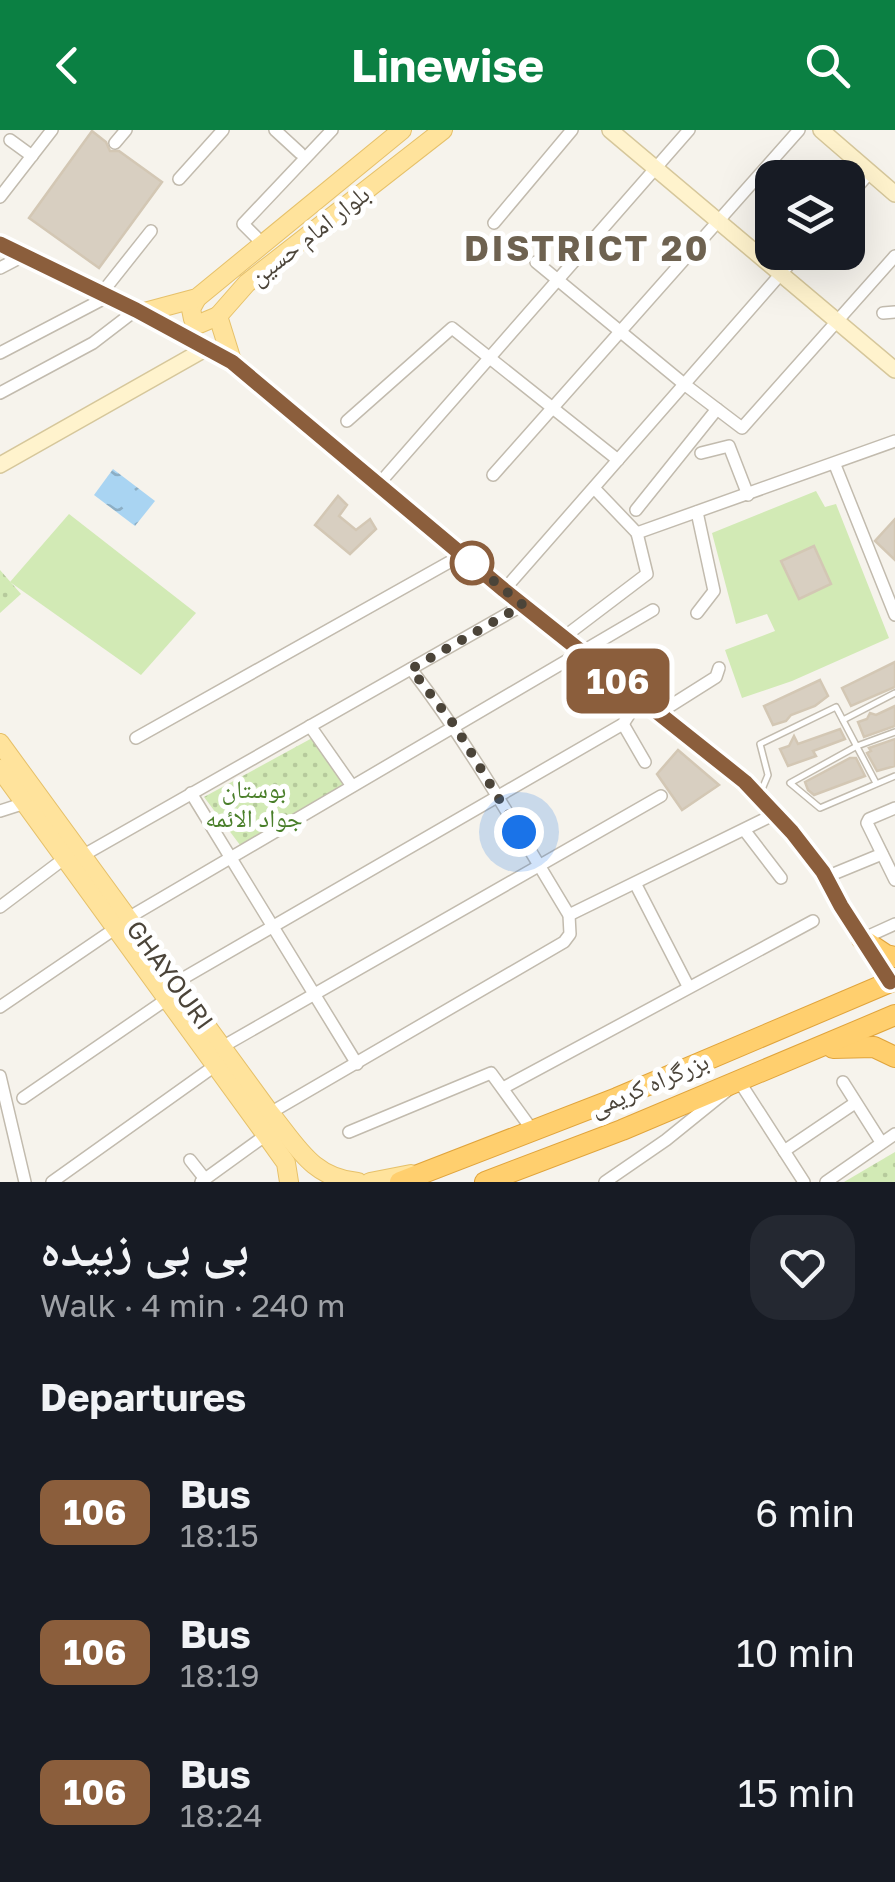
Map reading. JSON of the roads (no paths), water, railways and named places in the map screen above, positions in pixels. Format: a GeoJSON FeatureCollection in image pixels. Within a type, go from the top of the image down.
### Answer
{"type":"FeatureCollection","features":[{"type":"Feature","properties":{"kind":"highway"},"geometry":{"type":"LineString","coordinates":[[862,939],[895,957]]}},
{"type":"Feature","properties":{"kind":"highway","name":"بزرگراه کریمی"},"geometry":{"type":"LineString","coordinates":[[400,1182],[893,984]]}},
{"type":"Feature","properties":{"kind":"highway","name":"بزرگراه کریمی"},"geometry":{"type":"LineString","coordinates":[[485,1182],[622,1130],[895,1015]]}},
{"type":"Feature","properties":{"kind":"highway"},"geometry":{"type":"LineString","coordinates":[[816,1050],[874,1048],[895,1056]]}},
{"type":"Feature","properties":{"kind":"highway"},"geometry":{"type":"LineString","coordinates":[[617,1098],[628,1112],[622,1130]]}},
{"type":"Feature","properties":{"kind":"main road","name":"بلوار امام حسین"},"geometry":{"type":"LineString","coordinates":[[139,312],[198,298],[402,130]]}},
{"type":"Feature","properties":{"kind":"main road","name":"بلوار امام حسین"},"geometry":{"type":"LineString","coordinates":[[218,316],[247,283],[443,130]]}},
{"type":"Feature","properties":{"kind":"main road"},"geometry":{"type":"LineString","coordinates":[[0,244],[232,362],[504,590],[640,698],[774,814],[826,877],[893,984]]}},
{"type":"Feature","properties":{"kind":"main road"},"geometry":{"type":"LineString","coordinates":[[198,298],[191,309],[193,319],[200,324],[218,316],[232,362]]}},
{"type":"Feature","properties":{"kind":"main road","name":"GHAYOURI"},"geometry":{"type":"LineString","coordinates":[[0,743],[74,857],[219,1056],[286,1163],[289,1182]]}},
{"type":"Feature","properties":{"kind":"main road","name":"GHAYOURI"},"geometry":{"type":"LineString","coordinates":[[0,769],[74,857]]}},
{"type":"Feature","properties":{"kind":"main road","name":"GHAYOURI"},"geometry":{"type":"LineString","coordinates":[[219,1056],[270,1113],[318,1176],[358,1182]]}},
{"type":"Feature","properties":{"kind":"main road"},"geometry":{"type":"LineString","coordinates":[[370,1182],[432,1170]]}},
{"type":"Feature","properties":{"kind":"street"},"geometry":{"type":"LineString","coordinates":[[0,197],[52,130]]}},
{"type":"Feature","properties":{"kind":"street"},"geometry":{"type":"LineString","coordinates":[[115,143],[126,130]]}},
{"type":"Feature","properties":{"kind":"street"},"geometry":{"type":"LineString","coordinates":[[179,179],[223,130]]}},
{"type":"Feature","properties":{"kind":"street"},"geometry":{"type":"LineString","coordinates":[[275,130],[300,152]]}},
{"type":"Feature","properties":{"kind":"street"},"geometry":{"type":"LineString","coordinates":[[256,238],[243,224],[332,130]]}},
{"type":"Feature","properties":{"kind":"street"},"geometry":{"type":"LineString","coordinates":[[494,223],[572,130]]}},
{"type":"Feature","properties":{"kind":"street"},"geometry":{"type":"LineString","coordinates":[[610,130],[718,221],[777,278],[895,370]]}},
{"type":"Feature","properties":{"kind":"street"},"geometry":{"type":"LineString","coordinates":[[378,484],[689,130]]}},
{"type":"Feature","properties":{"kind":"street"},"geometry":{"type":"LineString","coordinates":[[493,475],[799,130]]}},
{"type":"Feature","properties":{"kind":"street"},"geometry":{"type":"LineString","coordinates":[[821,130],[895,194]]}},
{"type":"Feature","properties":{"kind":"street"},"geometry":{"type":"LineString","coordinates":[[10,140],[32,156]]}},
{"type":"Feature","properties":{"kind":"street"},"geometry":{"type":"LineString","coordinates":[[865,178],[870,172]]}},
{"type":"Feature","properties":{"kind":"street"},"geometry":{"type":"LineString","coordinates":[[0,352],[104,295],[151,231]]}},
{"type":"Feature","properties":{"kind":"street"},"geometry":{"type":"LineString","coordinates":[[0,268],[23,256]]}},
{"type":"Feature","properties":{"kind":"street"},"geometry":{"type":"LineString","coordinates":[[536,262],[742,428],[893,263]]}},
{"type":"Feature","properties":{"kind":"street"},"geometry":{"type":"LineString","coordinates":[[504,590],[784,270]]}},
{"type":"Feature","properties":{"kind":"street"},"geometry":{"type":"LineString","coordinates":[[0,392],[93,344],[139,312]]}},
{"type":"Feature","properties":{"kind":"street"},"geometry":{"type":"LineString","coordinates":[[347,420],[452,328],[618,460]]}},
{"type":"Feature","properties":{"kind":"street"},"geometry":{"type":"LineString","coordinates":[[0,465],[205,349]]}},
{"type":"Feature","properties":{"kind":"street"},"geometry":{"type":"LineString","coordinates":[[636,510],[717,409]]}},
{"type":"Feature","properties":{"kind":"street"},"geometry":{"type":"LineString","coordinates":[[638,533],[835,465],[895,440]]}},
{"type":"Feature","properties":{"kind":"street"},"geometry":{"type":"LineString","coordinates":[[700,453],[729,446],[748,495]]}},
{"type":"Feature","properties":{"kind":"street"},"geometry":{"type":"LineString","coordinates":[[835,465],[895,615]]}},
{"type":"Feature","properties":{"kind":"street"},"geometry":{"type":"LineString","coordinates":[[564,637],[647,574],[638,533],[594,488]]}},
{"type":"Feature","properties":{"kind":"street"},"geometry":{"type":"LineString","coordinates":[[697,512],[714,592],[697,613]]}},
{"type":"Feature","properties":{"kind":"street"},"geometry":{"type":"LineString","coordinates":[[136,738],[462,555]]}},
{"type":"Feature","properties":{"kind":"street"},"geometry":{"type":"LineString","coordinates":[[0,907],[74,857],[523,605]]}},
{"type":"Feature","properties":{"kind":"street"},"geometry":{"type":"LineString","coordinates":[[0,1007],[122,923],[653,610]]}},
{"type":"Feature","properties":{"kind":"street"},"geometry":{"type":"LineString","coordinates":[[659,714],[716,677],[718,668]]}},
{"type":"Feature","properties":{"kind":"street"},"geometry":{"type":"LineString","coordinates":[[270,1113],[564,942],[570,934],[569,915],[499,797],[455,726],[411,669]]}},
{"type":"Feature","properties":{"kind":"street"},"geometry":{"type":"LineString","coordinates":[[23,1098],[171,990],[273,926],[623,724],[640,698]]}},
{"type":"Feature","properties":{"kind":"street"},"geometry":{"type":"LineString","coordinates":[[623,724],[646,762]]}},
{"type":"Feature","properties":{"kind":"street"},"geometry":{"type":"LineString","coordinates":[[310,726],[352,786]]}},
{"type":"Feature","properties":{"kind":"street"},"geometry":{"type":"LineString","coordinates":[[192,794],[357,1064]]}},
{"type":"Feature","properties":{"kind":"street"},"geometry":{"type":"LineString","coordinates":[[52,1182],[219,1056],[314,994],[662,796]]}},
{"type":"Feature","properties":{"kind":"street"},"geometry":{"type":"LineString","coordinates":[[0,810],[25,803]]}},
{"type":"Feature","properties":{"kind":"street"},"geometry":{"type":"LineString","coordinates":[[895,808],[869,819],[868,823],[895,880]]}},
{"type":"Feature","properties":{"kind":"street"},"geometry":{"type":"LineString","coordinates":[[569,915],[774,814]]}},
{"type":"Feature","properties":{"kind":"street"},"geometry":{"type":"LineString","coordinates":[[745,831],[781,878]]}},
{"type":"Feature","properties":{"kind":"street"},"geometry":{"type":"LineString","coordinates":[[826,877],[882,854]]}},
{"type":"Feature","properties":{"kind":"street"},"geometry":{"type":"LineString","coordinates":[[636,885],[688,986]]}},
{"type":"Feature","properties":{"kind":"street"},"geometry":{"type":"LineString","coordinates":[[503,1088],[813,921]]}},
{"type":"Feature","properties":{"kind":"street"},"geometry":{"type":"LineString","coordinates":[[862,939],[895,924]]}},
{"type":"Feature","properties":{"kind":"street"},"geometry":{"type":"LineString","coordinates":[[349,1132],[491,1073],[532,1130]]}},
{"type":"Feature","properties":{"kind":"street"},"geometry":{"type":"LineString","coordinates":[[0,1076],[24,1182]]}},
{"type":"Feature","properties":{"kind":"street"},"geometry":{"type":"LineString","coordinates":[[605,1182],[739,1082],[804,1182]]}},
{"type":"Feature","properties":{"kind":"street"},"geometry":{"type":"LineString","coordinates":[[843,1082],[882,1142]]}},
{"type":"Feature","properties":{"kind":"street"},"geometry":{"type":"LineString","coordinates":[[784,1151],[855,1103]]}},
{"type":"Feature","properties":{"kind":"street"},"geometry":{"type":"LineString","coordinates":[[826,1182],[895,1134]]}},
{"type":"Feature","properties":{"kind":"street"},"geometry":{"type":"LineString","coordinates":[[190,1160],[203,1181],[266,1135]]}},
{"type":"Feature","properties":{"kind":"lane"},"geometry":{"type":"LineString","coordinates":[[843,720],[895,693]]}},
{"type":"Feature","properties":{"kind":"lane"},"geometry":{"type":"LineString","coordinates":[[758,797],[768,776],[760,744],[836,707],[876,783]]}},
{"type":"Feature","properties":{"kind":"lane"},"geometry":{"type":"LineString","coordinates":[[895,732],[857,746],[790,783],[820,808],[895,776]]}},
{"type":"Feature","properties":{"kind":"water"},"geometry":{"type":"Polygon","coordinates":[[[113,469],[155,501],[135,526],[94,495],[113,469]]]}},
{"type":"Feature","properties":{"kind":"district","name":"DISTRICT 20"},"geometry":{"type":"Point","coordinates":[587,249]}},
{"type":"Feature","properties":{"kind":"park label","name":"بوستان جواد الائمه"},"geometry":{"type":"Point","coordinates":[254,804]}}]}
